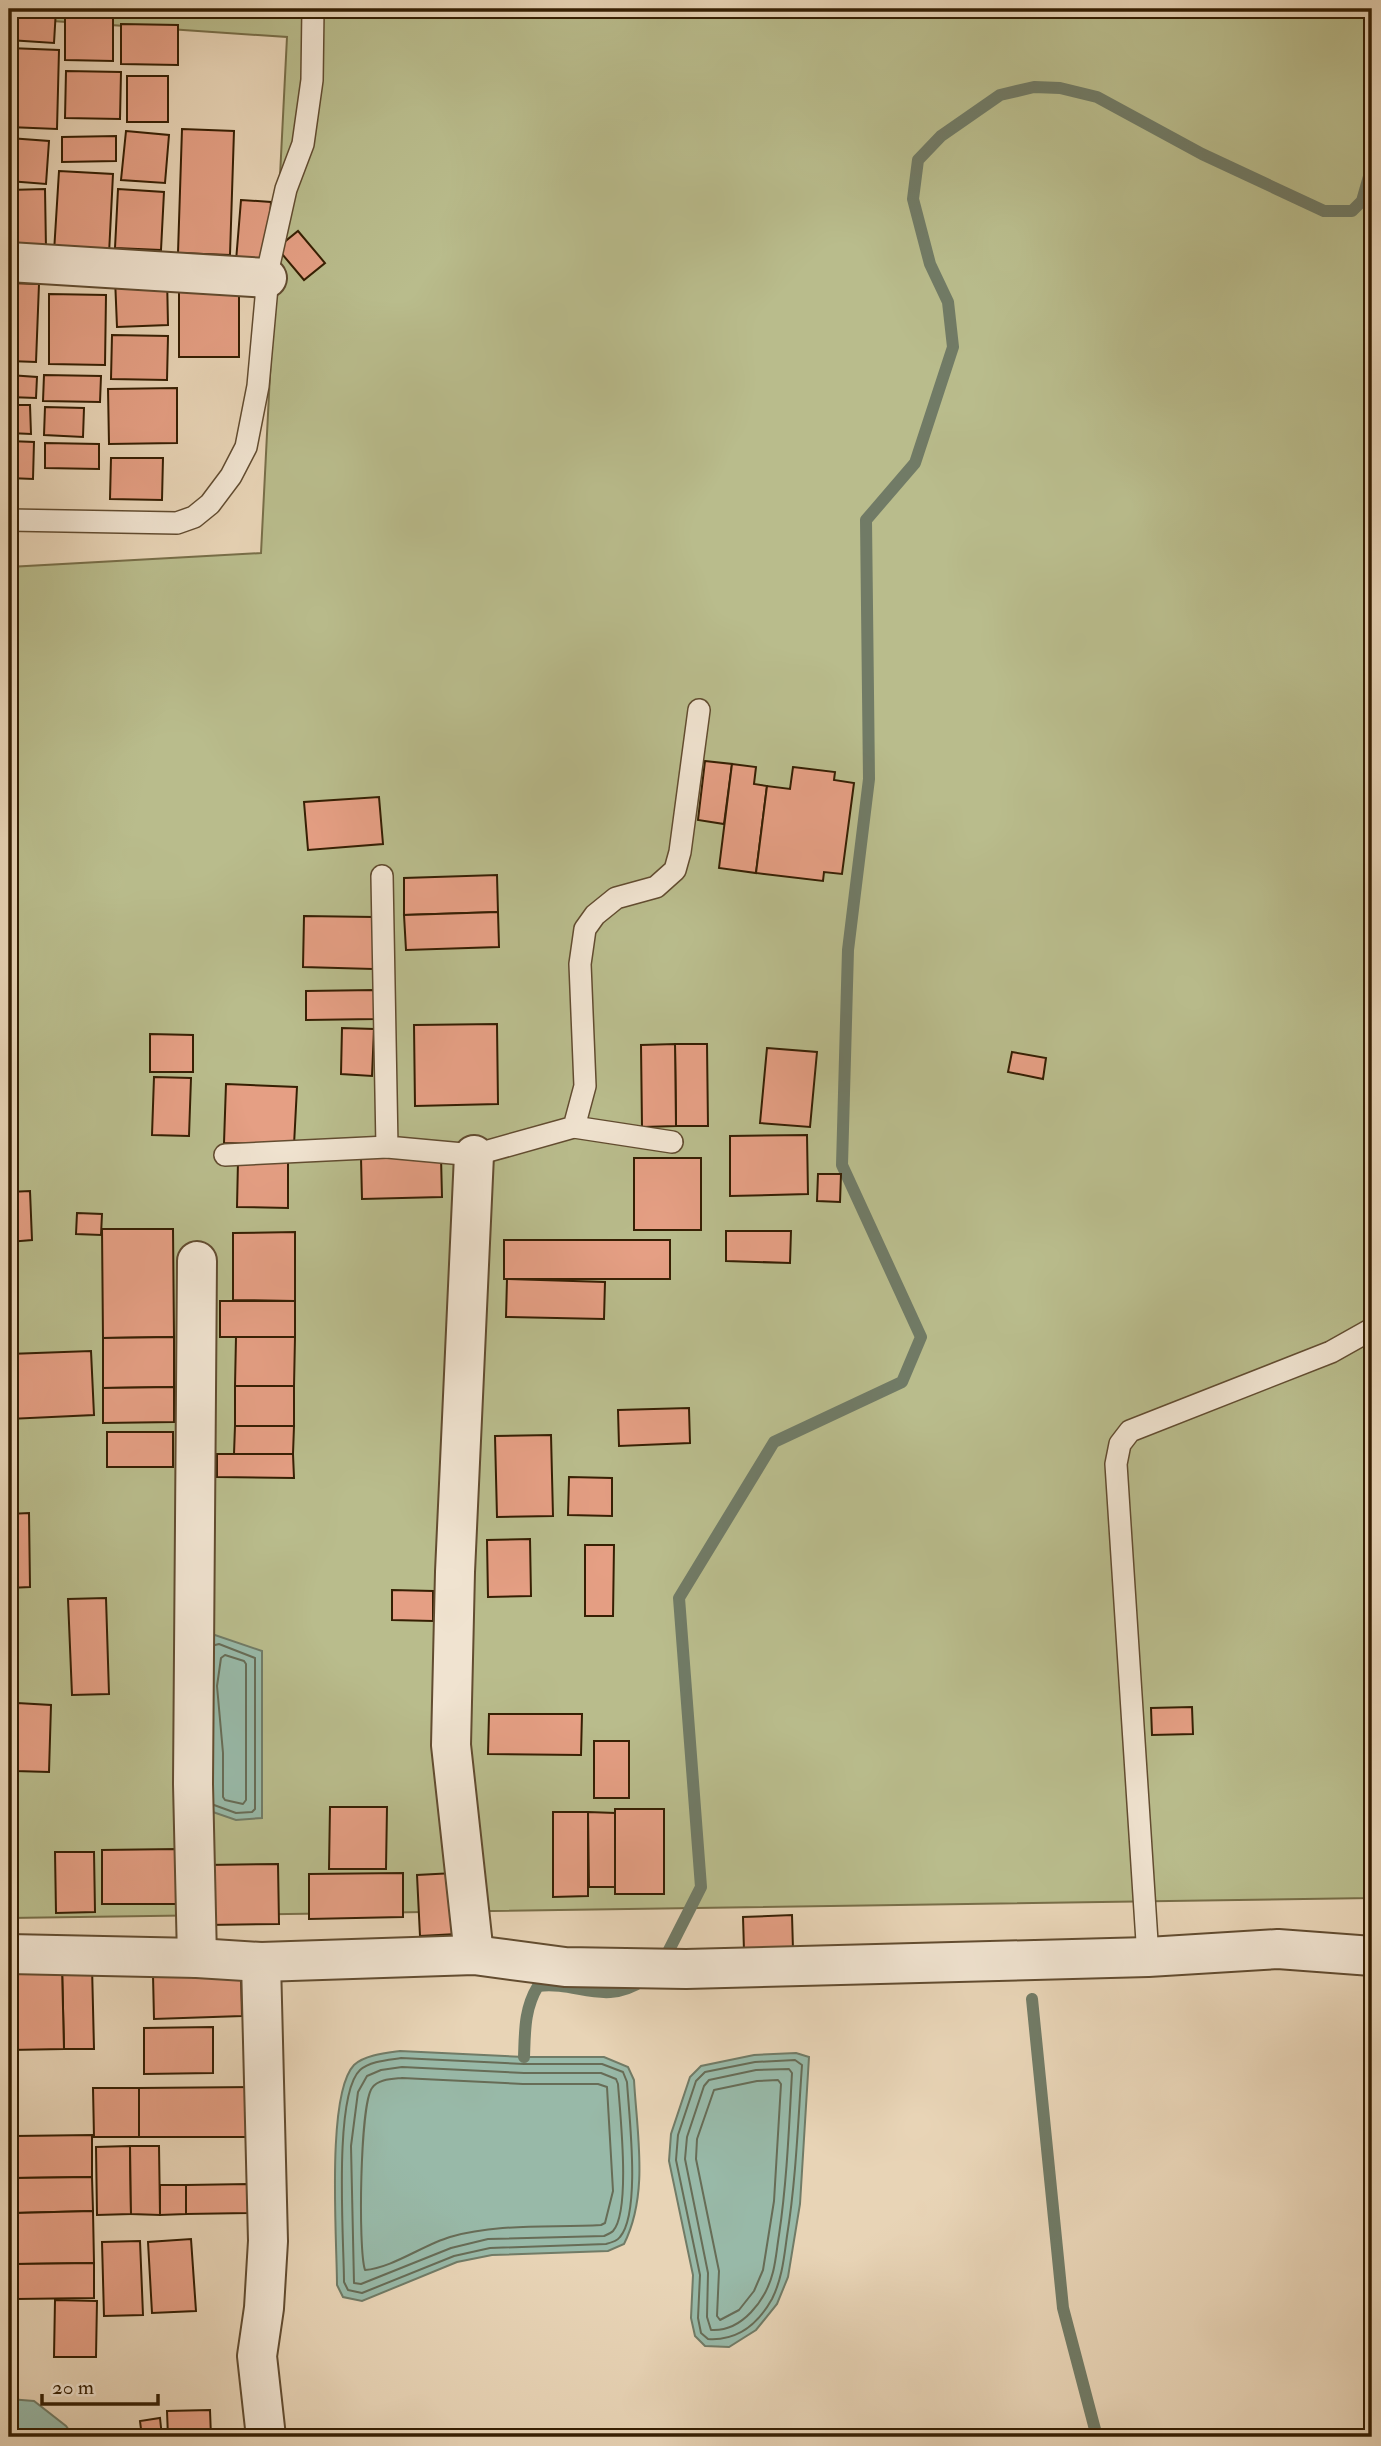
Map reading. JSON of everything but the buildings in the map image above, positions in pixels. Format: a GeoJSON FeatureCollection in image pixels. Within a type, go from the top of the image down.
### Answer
{"type":"FeatureCollection","features":[{"type":"Feature","properties":{"kind":"street"},"geometry":{"type":"LineString","coordinates":[[9,262],[267,278]]}},
{"type":"Feature","properties":{"kind":"street"},"geometry":{"type":"LineString","coordinates":[[474,1155],[455,1572],[451,1745],[474,1955]]}},
{"type":"Feature","properties":{"kind":"street"},"geometry":{"type":"LineString","coordinates":[[197,1261],[193,1784],[197,1958]]}},
{"type":"Feature","properties":{"kind":"street"},"geometry":{"type":"LineString","coordinates":[[9,1954],[261,1962],[474,1955],[565,1967],[686,1969],[1148,1957],[1278,1949],[1372,1956]]}},
{"type":"Feature","properties":{"kind":"street"},"geometry":{"type":"LineString","coordinates":[[261,1962],[268,2241],[264,2308],[257,2356],[265,2437]]}},
{"type":"Feature","properties":{"kind":"lane"},"geometry":{"type":"LineString","coordinates":[[9,520],[177,523],[194,517],[210,504],[231,477],[246,447],[258,386],[267,278],[286,189],[303,144],[312,80],[313,9]]}},
{"type":"Feature","properties":{"kind":"lane"},"geometry":{"type":"LineString","coordinates":[[574,1127],[585,1086],[580,964],[585,929],[595,915],[616,898],[656,887],[675,870],[680,852],[699,710]]}},
{"type":"Feature","properties":{"kind":"lane"},"geometry":{"type":"LineString","coordinates":[[382,876],[387,1147]]}},
{"type":"Feature","properties":{"kind":"lane"},"geometry":{"type":"LineString","coordinates":[[225,1155],[387,1147],[474,1155],[574,1127],[672,1142]]}},
{"type":"Feature","properties":{"kind":"lane"},"geometry":{"type":"LineString","coordinates":[[1148,1957],[1116,1464],[1120,1444],[1130,1431],[1331,1352],[1372,1329]]}},
{"type":"Feature","properties":{"kind":"shaded area"},"geometry":{"type":"Polygon","coordinates":[[[9,9],[1372,9],[1372,1898],[9,1918],[9,567],[261,553],[287,37],[9,18],[9,9]]]}},
{"type":"Feature","properties":{"kind":"water"},"geometry":{"type":"Polygon","coordinates":[[[209,1633],[262,1651],[262,1818],[236,1820],[207,1810],[209,1633]]]}},
{"type":"Feature","properties":{"kind":"water"},"geometry":{"type":"Polygon","coordinates":[[[400,2051],[524,2057],[604,2057],[628,2067],[634,2080],[639,2184],[632,2225],[624,2244],[608,2251],[492,2255],[457,2262],[362,2301],[343,2297],[337,2285],[335,2169],[336,2136],[345,2081],[354,2065],[359,2062],[400,2051]]]}},
{"type":"Feature","properties":{"kind":"water"},"geometry":{"type":"Polygon","coordinates":[[[796,2053],[809,2057],[800,2204],[788,2277],[777,2304],[756,2330],[729,2347],[705,2346],[695,2336],[691,2318],[693,2275],[669,2161],[671,2134],[690,2077],[701,2066],[754,2055],[796,2053]]]}},
{"type":"Feature","properties":{"kind":"water"},"geometry":{"type":"Polygon","coordinates":[[[9,2399],[34,2401],[66,2426],[74,2437],[9,2437],[9,2399]]]}},
{"type":"Feature","properties":{"kind":"waterway"},"geometry":{"type":"LineString","coordinates":[[668,1952],[701,1887],[679,1598],[774,1442],[902,1382],[921,1337],[842,1165],[848,950],[869,779],[866,520],[915,463],[953,347],[948,302],[930,264],[913,199],[918,160],[941,136],[1000,95],[1034,87],[1060,88],[1097,97],[1202,154],[1324,211],[1352,211],[1362,201],[1372,166]]}},
{"type":"Feature","properties":{"kind":"waterway"},"geometry":{"type":"LineString","coordinates":[[524,2057],[528,2012],[538,1986],[553,1985],[604,1992],[630,1987],[645,1979]]}},
{"type":"Feature","properties":{"kind":"waterway"},"geometry":{"type":"LineString","coordinates":[[1032,1999],[1063,2308],[1097,2437]]}}]}
